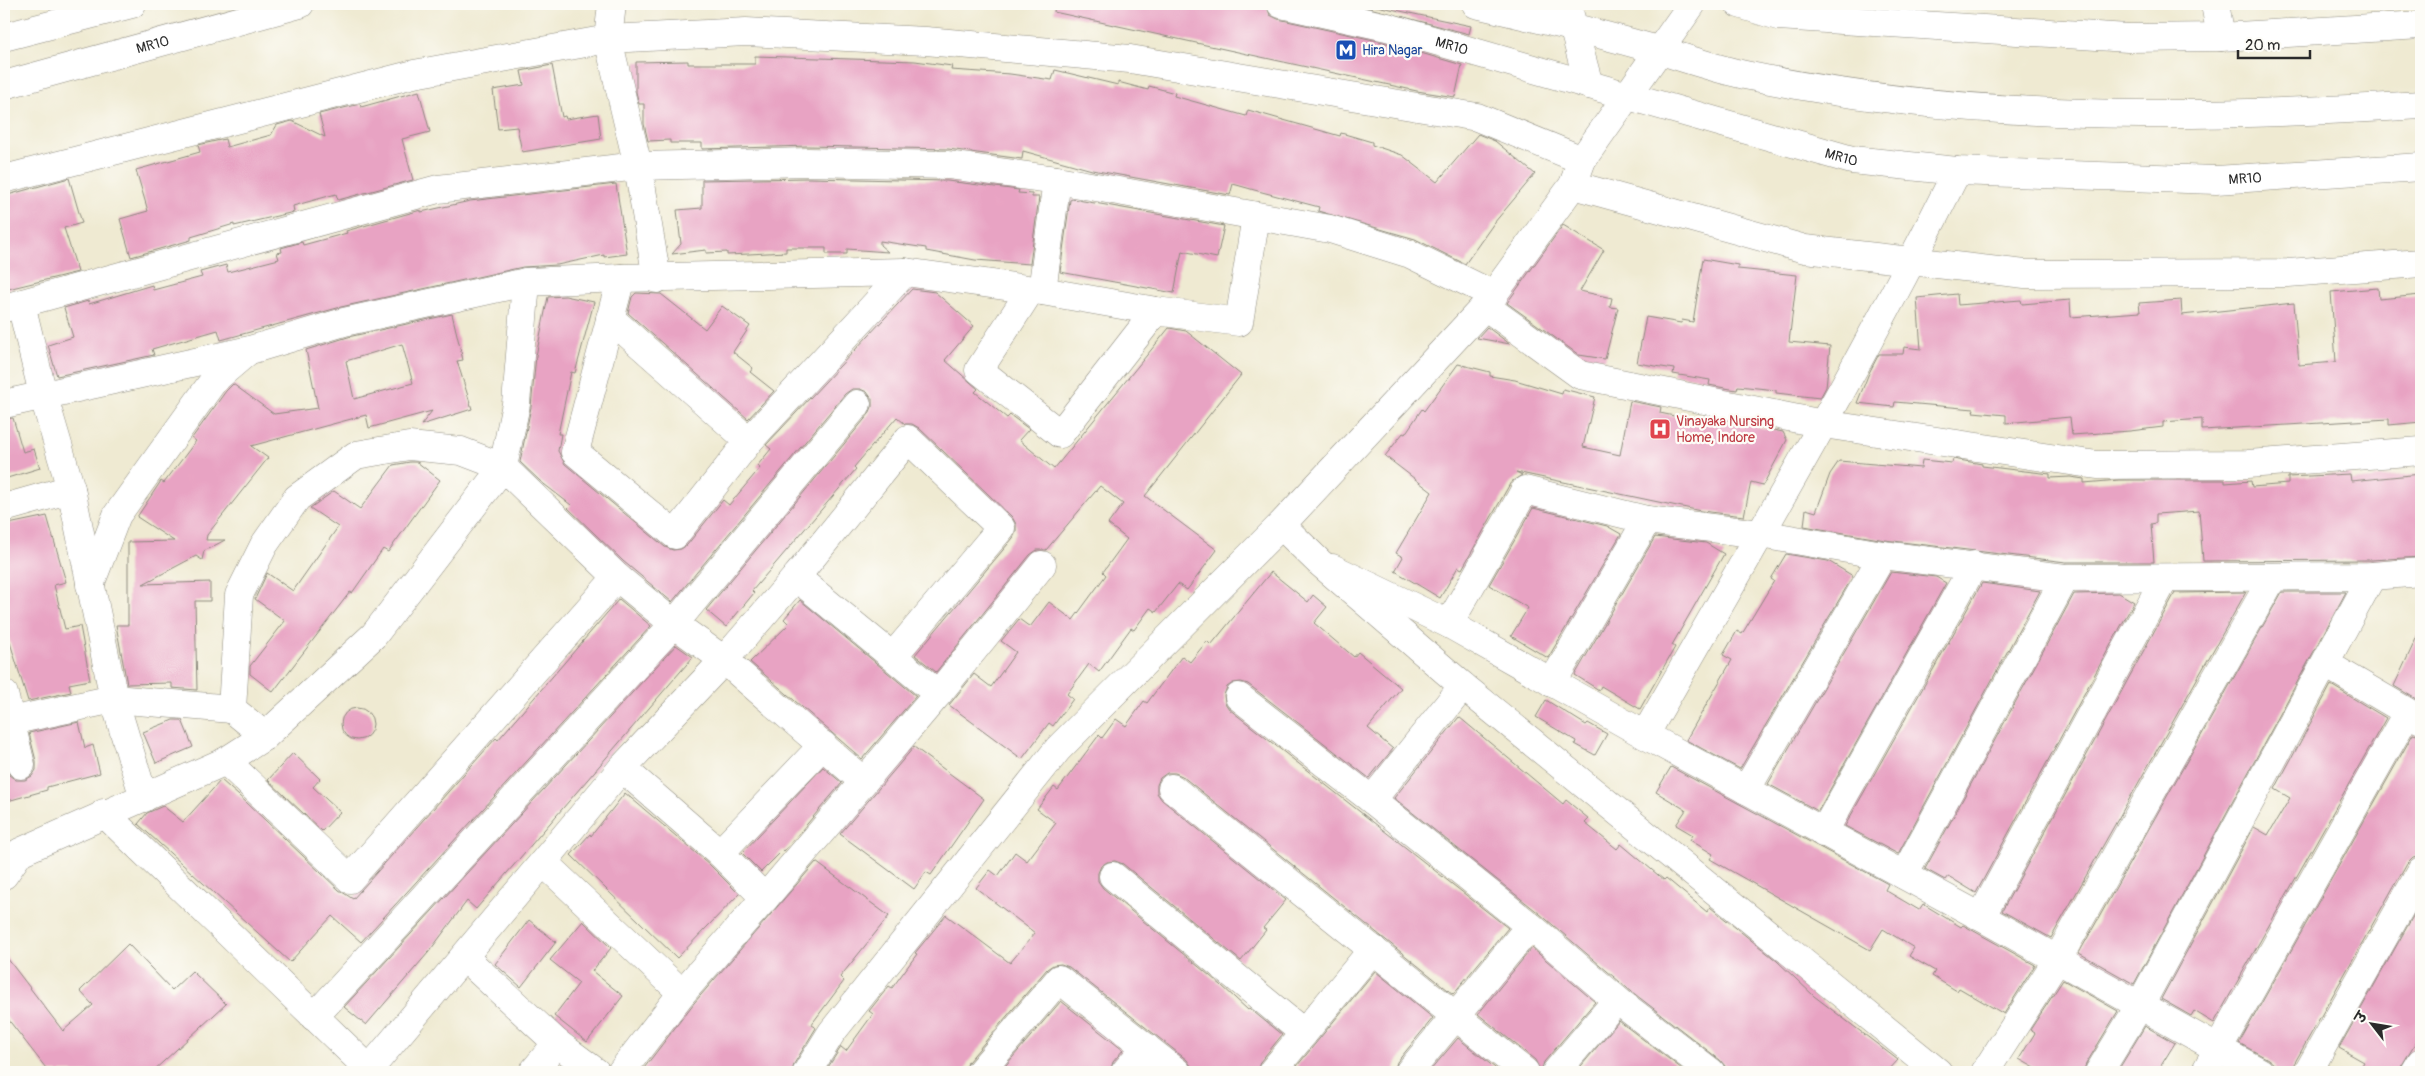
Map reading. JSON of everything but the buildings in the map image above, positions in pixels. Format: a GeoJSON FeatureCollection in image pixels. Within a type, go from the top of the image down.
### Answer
{"type":"FeatureCollection","features":[{"type":"Feature","properties":{"kind":"street"},"geometry":{"type":"LineString","coordinates":[[4,37],[132,4]]}},
{"type":"Feature","properties":{"kind":"street","name":"MR10"},"geometry":{"type":"LineString","coordinates":[[4,85],[300,4]]}},
{"type":"Feature","properties":{"kind":"street"},"geometry":{"type":"LineString","coordinates":[[612,4],[608,39],[638,166],[657,279]]}},
{"type":"Feature","properties":{"kind":"street","name":"MR10"},"geometry":{"type":"LineString","coordinates":[[1281,4],[1387,27],[1852,160],[1957,171],[2216,180],[2421,167]]}},
{"type":"Feature","properties":{"kind":"street"},"geometry":{"type":"LineString","coordinates":[[1476,4],[1571,16],[1659,50],[1749,76],[1853,94],[2056,113],[2203,116],[2421,105]]}},
{"type":"Feature","properties":{"kind":"street"},"geometry":{"type":"LineString","coordinates":[[807,1072],[832,1032],[1058,749],[1282,525],[1489,300],[1573,186],[1582,160],[1692,4]]}},
{"type":"Feature","properties":{"kind":"street"},"geometry":{"type":"LineString","coordinates":[[1739,4],[1778,16],[2128,38],[2221,37],[2421,25]]}},
{"type":"Feature","properties":{"kind":"street"},"geometry":{"type":"LineString","coordinates":[[2215,4],[2221,37]]}},
{"type":"Feature","properties":{"kind":"street"},"geometry":{"type":"LineString","coordinates":[[1571,16],[1588,85]]}},
{"type":"Feature","properties":{"kind":"street"},"geometry":{"type":"LineString","coordinates":[[4,179],[414,74],[608,39],[746,32],[926,41],[1130,59],[1477,117],[1582,160]]}},
{"type":"Feature","properties":{"kind":"street"},"geometry":{"type":"LineString","coordinates":[[144,798],[114,699],[70,490],[42,394],[12,306],[438,189],[638,166],[808,162],[948,165],[1056,180],[1330,229],[1410,254],[1489,300],[1580,375],[1823,424],[2097,465],[2248,464],[2421,452]]}},
{"type":"Feature","properties":{"kind":"street"},"geometry":{"type":"LineString","coordinates":[[1645,736],[1823,424],[1912,261],[1957,171]]}},
{"type":"Feature","properties":{"kind":"street"},"geometry":{"type":"LineString","coordinates":[[1056,180],[1036,291],[979,370],[1060,434],[1156,311]]}},
{"type":"Feature","properties":{"kind":"street"},"geometry":{"type":"LineString","coordinates":[[1573,186],[1805,248],[2025,274],[2288,273],[2421,263]]}},
{"type":"Feature","properties":{"kind":"street"},"geometry":{"type":"LineString","coordinates":[[4,404],[42,394],[250,350],[344,322],[526,282],[906,272],[1239,322],[1256,216]]}},
{"type":"Feature","properties":{"kind":"street"},"geometry":{"type":"LineString","coordinates":[[621,278],[575,452],[675,535],[749,441],[906,272]]}},
{"type":"Feature","properties":{"kind":"street"},"geometry":{"type":"LineString","coordinates":[[4,875],[12,846],[144,798],[226,761],[265,736],[374,635],[503,467],[516,404],[526,282]]}},
{"type":"Feature","properties":{"kind":"street"},"geometry":{"type":"LineString","coordinates":[[610,318],[749,441]]}},
{"type":"Feature","properties":{"kind":"street"},"geometry":{"type":"LineString","coordinates":[[90,585],[117,515],[214,380],[250,350]]}},
{"type":"Feature","properties":{"kind":"street"},"geometry":{"type":"LineString","coordinates":[[314,1017],[674,624],[857,404]]}},
{"type":"Feature","properties":{"kind":"street"},"geometry":{"type":"LineString","coordinates":[[104,813],[369,1071],[622,768],[724,660],[796,577],[908,439],[1001,528],[892,656]]}},
{"type":"Feature","properties":{"kind":"street"},"geometry":{"type":"LineString","coordinates":[[232,709],[239,595],[264,546],[297,498],[356,455],[409,446],[461,450],[503,467],[618,577],[674,624],[724,660],[862,781]]}},
{"type":"Feature","properties":{"kind":"street"},"geometry":{"type":"LineString","coordinates":[[4,508],[70,490]]}},
{"type":"Feature","properties":{"kind":"street"},"geometry":{"type":"LineString","coordinates":[[1449,624],[1525,490],[1647,520],[1760,534],[1883,555],[2065,578],[2372,576],[2421,572]]}},
{"type":"Feature","properties":{"kind":"street"},"geometry":{"type":"LineString","coordinates":[[1552,683],[1647,520]]}},
{"type":"Feature","properties":{"kind":"street"},"geometry":{"type":"LineString","coordinates":[[1282,525],[1319,562],[1463,686],[1938,1072]]}},
{"type":"Feature","properties":{"kind":"street"},"geometry":{"type":"LineString","coordinates":[[1746,790],[1883,555]]}},
{"type":"Feature","properties":{"kind":"street"},"geometry":{"type":"LineString","coordinates":[[1319,562],[1449,624],[1645,736],[1904,875],[2140,1005],[2212,1061],[2260,1072]]}},
{"type":"Feature","properties":{"kind":"street"},"geometry":{"type":"LineString","coordinates":[[621,1072],[682,993],[938,694],[1042,565]]}},
{"type":"Feature","properties":{"kind":"street"},"geometry":{"type":"LineString","coordinates":[[1823,833],[1974,565]]}},
{"type":"Feature","properties":{"kind":"street"},"geometry":{"type":"LineString","coordinates":[[2099,1072],[2140,1005],[2372,576]]}},
{"type":"Feature","properties":{"kind":"street"},"geometry":{"type":"LineString","coordinates":[[226,761],[350,879],[618,577]]}},
{"type":"Feature","properties":{"kind":"street"},"geometry":{"type":"LineString","coordinates":[[796,577],[938,694]]}},
{"type":"Feature","properties":{"kind":"street"},"geometry":{"type":"LineString","coordinates":[[1985,1072],[2057,960],[2273,577]]}},
{"type":"Feature","properties":{"kind":"street"},"geometry":{"type":"LineString","coordinates":[[1904,875],[2065,578]]}},
{"type":"Feature","properties":{"kind":"street"},"geometry":{"type":"LineString","coordinates":[[1981,917],[2165,578]]}},
{"type":"Feature","properties":{"kind":"street"},"geometry":{"type":"LineString","coordinates":[[2212,1061],[2414,716],[2326,664]]}},
{"type":"Feature","properties":{"kind":"street"},"geometry":{"type":"LineString","coordinates":[[1372,800],[1463,686]]}},
{"type":"Feature","properties":{"kind":"street"},"geometry":{"type":"LineString","coordinates":[[4,694],[21,765]]}},
{"type":"Feature","properties":{"kind":"street"},"geometry":{"type":"LineString","coordinates":[[1238,697],[1372,800],[1530,926],[1617,1000],[1711,1072]]}},
{"type":"Feature","properties":{"kind":"street"},"geometry":{"type":"LineString","coordinates":[[10,721],[114,699],[232,709],[265,736]]}},
{"type":"Feature","properties":{"kind":"street"},"geometry":{"type":"LineString","coordinates":[[720,854],[823,745]]}},
{"type":"Feature","properties":{"kind":"street"},"geometry":{"type":"LineString","coordinates":[[622,768],[720,854],[765,898]]}},
{"type":"Feature","properties":{"kind":"street"},"geometry":{"type":"LineString","coordinates":[[1172,788],[1525,1072]]}},
{"type":"Feature","properties":{"kind":"street"},"geometry":{"type":"LineString","coordinates":[[544,862],[682,993]]}},
{"type":"Feature","properties":{"kind":"street"},"geometry":{"type":"LineString","coordinates":[[2308,1072],[2421,871]]}},
{"type":"Feature","properties":{"kind":"street"},"geometry":{"type":"LineString","coordinates":[[1113,876],[1304,1033]]}},
{"type":"Feature","properties":{"kind":"street"},"geometry":{"type":"LineString","coordinates":[[1409,1072],[1530,926]]}},
{"type":"Feature","properties":{"kind":"street"},"geometry":{"type":"LineString","coordinates":[[1272,1072],[1372,949]]}},
{"type":"Feature","properties":{"kind":"street"},"geometry":{"type":"LineString","coordinates":[[464,958],[557,1043],[596,1072]]}},
{"type":"Feature","properties":{"kind":"street"},"geometry":{"type":"LineString","coordinates":[[980,1072],[1059,979],[1176,1072]]}},
{"type":"Feature","properties":{"kind":"street"},"geometry":{"type":"LineString","coordinates":[[1556,1072],[1617,1000]]}},
{"type":"Feature","properties":{"kind":"street"},"geometry":{"type":"LineString","coordinates":[[533,1072],[557,1043]]}},
{"type":"Feature","properties":{"kind":"street"},"geometry":{"type":"LineString","coordinates":[[1125,1072],[1146,1048]]}},
{"type":"Feature","properties":{"kind":"street"},"geometry":{"type":"LineString","coordinates":[[2415,1072],[2421,1062]]}},
{"type":"Feature","properties":{"kind":"place","name":"Hira Nagar"},"geometry":{"type":"Point","coordinates":[1346,50]}},
{"type":"Feature","properties":{"kind":"place","name":"Vinayaka Nursing Home, Indore"},"geometry":{"type":"Point","coordinates":[1660,429]}}]}
